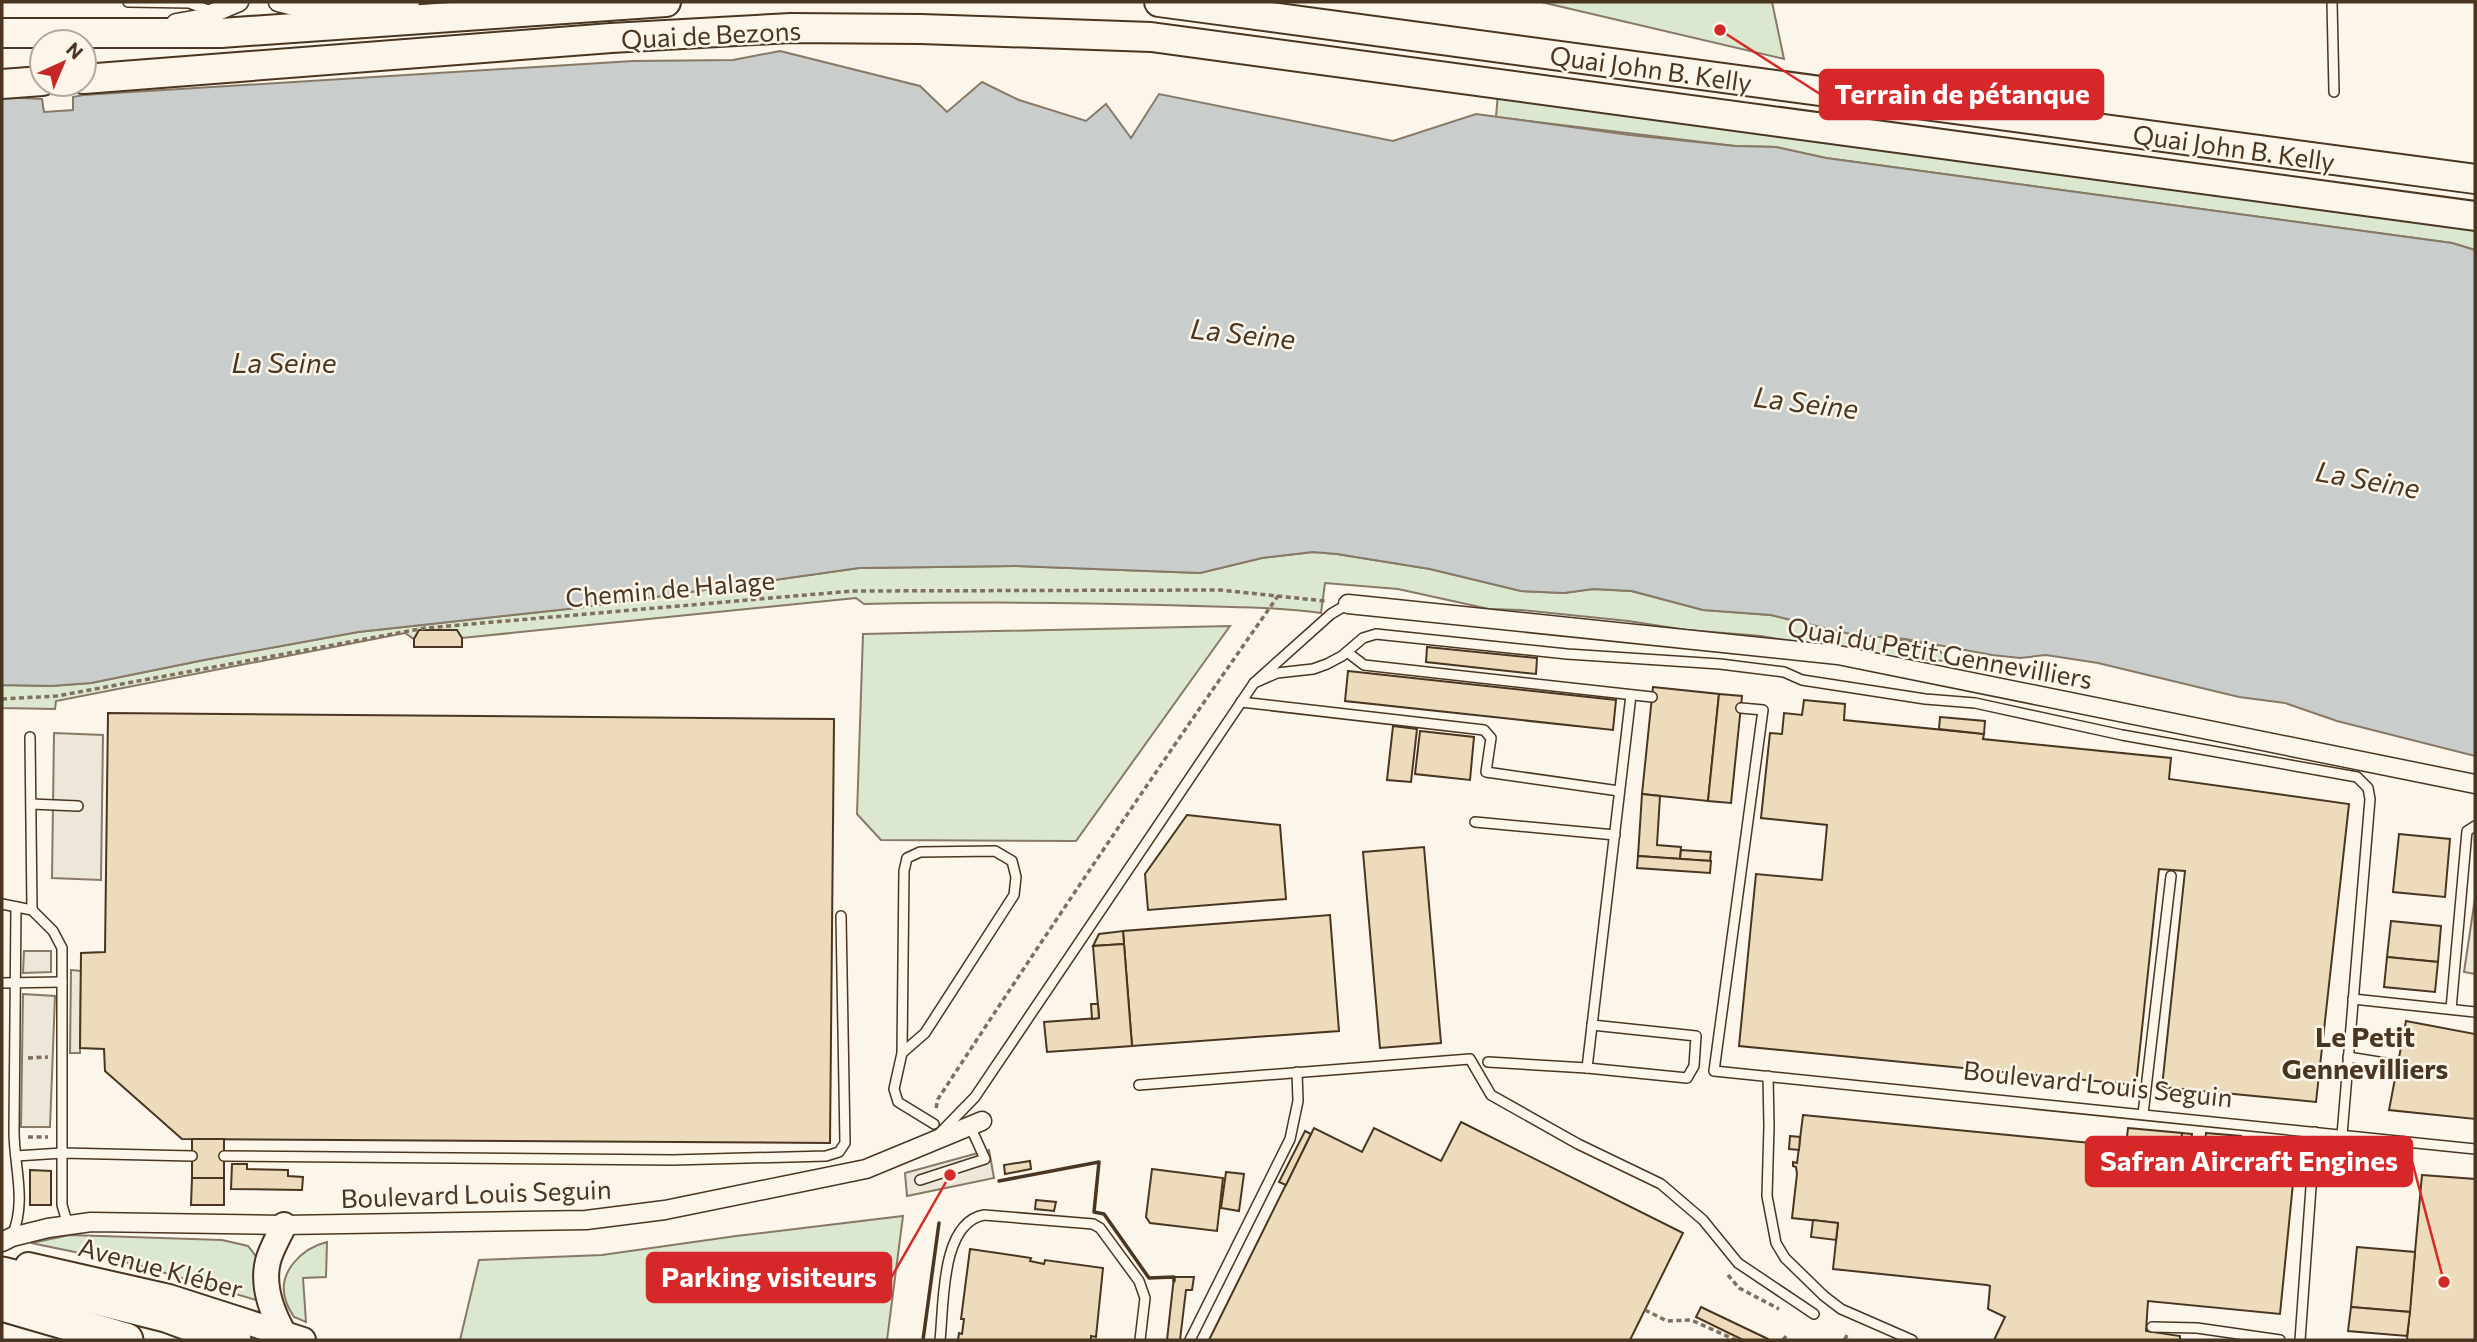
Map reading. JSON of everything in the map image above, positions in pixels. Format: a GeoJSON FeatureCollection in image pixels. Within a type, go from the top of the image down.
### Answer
{"type":"FeatureCollection","features":[{"type":"Feature","properties":{"kind":"highway"},"geometry":{"type":"LineString","coordinates":[[2,1274],[166,1315],[234,1340]]}},
{"type":"Feature","properties":{"kind":"highway"},"geometry":{"type":"LineString","coordinates":[[2,1304],[31,1329],[126,1340]]}},
{"type":"Feature","properties":{"kind":"main road","name":"Quai de Bezons"},"geometry":{"type":"LineString","coordinates":[[2,33],[221,33],[666,2]]}},
{"type":"Feature","properties":{"kind":"main road","name":"Quai John B. Kelly"},"geometry":{"type":"LineString","coordinates":[[1159,2],[1283,10],[2475,179]]}},
{"type":"Feature","properties":{"kind":"main road"},"geometry":{"type":"LineString","coordinates":[[1126,36],[1159,2],[1175,28],[1193,42]]}},
{"type":"Feature","properties":{"kind":"main road","name":"Quai de Bezons"},"geometry":{"type":"LineString","coordinates":[[98,78],[611,38],[791,28],[921,29],[1126,36],[1338,61]]}},
{"type":"Feature","properties":{"kind":"main road","name":"Quai John B. Kelly"},"geometry":{"type":"LineString","coordinates":[[1338,61],[2475,216]]}},
{"type":"Feature","properties":{"kind":"main road"},"geometry":{"type":"LineString","coordinates":[[2,84],[28,82]]}},
{"type":"Feature","properties":{"kind":"street"},"geometry":{"type":"LineString","coordinates":[[154,32],[216,13],[239,2]]}},
{"type":"Feature","properties":{"kind":"street"},"geometry":{"type":"LineString","coordinates":[[278,2],[306,9],[410,2]]}},
{"type":"Feature","properties":{"kind":"street","name":"Quai du Petit Gennevilliers"},"geometry":{"type":"LineString","coordinates":[[1348,604],[1838,655],[2475,784]]}},
{"type":"Feature","properties":{"kind":"street","name":"Boulevard Louis Seguin"},"geometry":{"type":"LineString","coordinates":[[7,1239],[91,1222],[284,1224],[586,1220],[679,1207],[866,1169],[976,1124]]}},
{"type":"Feature","properties":{"kind":"street"},"geometry":{"type":"LineString","coordinates":[[284,1224],[267,1262],[268,1291],[274,1314],[293,1336]]}},
{"type":"Feature","properties":{"kind":"street","name":"Avenue Kléber"},"geometry":{"type":"LineString","coordinates":[[2,1260],[169,1297],[293,1336]]}},
{"type":"Feature","properties":{"kind":"lane"},"geometry":{"type":"LineString","coordinates":[[128,2],[189,4],[216,13]]}},
{"type":"Feature","properties":{"kind":"lane"},"geometry":{"type":"LineString","coordinates":[[2332,2],[2334,92]]}},
{"type":"Feature","properties":{"kind":"lane"},"geometry":{"type":"LineString","coordinates":[[931,1143],[975,1097],[1254,683],[1331,614],[1348,604]]}},
{"type":"Feature","properties":{"kind":"lane"},"geometry":{"type":"LineString","coordinates":[[1254,683],[1277,673],[1313,669],[1335,660],[1363,638],[1376,634],[1436,638],[1567,654],[1720,664],[1784,672],[1802,680],[1925,699],[1975,703],[2122,735],[2357,777],[2368,788],[2370,799],[2342,1135]]}},
{"type":"Feature","properties":{"kind":"lane"},"geometry":{"type":"LineString","coordinates":[[1347,652],[1364,665],[1652,697]]}},
{"type":"Feature","properties":{"kind":"lane"},"geometry":{"type":"LineString","coordinates":[[1587,1068],[1631,695]]}},
{"type":"Feature","properties":{"kind":"lane"},"geometry":{"type":"LineString","coordinates":[[1241,702],[1484,730],[1491,738],[1486,772],[1619,791]]}},
{"type":"Feature","properties":{"kind":"lane","name":"Boulevard Louis Seguin"},"geometry":{"type":"LineString","coordinates":[[1741,708],[1763,710],[1714,1071],[2475,1149]]}},
{"type":"Feature","properties":{"kind":"lane"},"geometry":{"type":"LineString","coordinates":[[30,737],[32,910]]}},
{"type":"Feature","properties":{"kind":"lane"},"geometry":{"type":"LineString","coordinates":[[31,804],[78,806]]}},
{"type":"Feature","properties":{"kind":"lane"},"geometry":{"type":"LineString","coordinates":[[1475,822],[1615,835]]}},
{"type":"Feature","properties":{"kind":"lane"},"geometry":{"type":"LineString","coordinates":[[2451,1009],[2467,831],[2475,826]]}},
{"type":"Feature","properties":{"kind":"lane"},"geometry":{"type":"LineString","coordinates":[[902,1053],[925,1033],[1014,895],[1016,877],[1012,861],[995,851],[920,852],[907,858],[904,871],[902,1053],[894,1089],[898,1102],[934,1124]]}},
{"type":"Feature","properties":{"kind":"lane"},"geometry":{"type":"LineString","coordinates":[[2143,1114],[2171,876]]}},
{"type":"Feature","properties":{"kind":"lane"},"geometry":{"type":"LineString","coordinates":[[2,904],[32,910],[53,930],[62,948],[62,1205],[68,1225]]}},
{"type":"Feature","properties":{"kind":"lane"},"geometry":{"type":"LineString","coordinates":[[7,1239],[19,1219],[20,1197],[16,1156],[16,907]]}},
{"type":"Feature","properties":{"kind":"lane"},"geometry":{"type":"LineString","coordinates":[[224,1156],[673,1160],[826,1156],[839,1152],[845,1143],[841,916]]}},
{"type":"Feature","properties":{"kind":"lane"},"geometry":{"type":"LineString","coordinates":[[2,984],[62,982]]}},
{"type":"Feature","properties":{"kind":"lane"},"geometry":{"type":"LineString","coordinates":[[2353,999],[2475,1012]]}},
{"type":"Feature","properties":{"kind":"lane"},"geometry":{"type":"LineString","coordinates":[[1488,1062],[1687,1078],[1694,1066],[1696,1036],[1592,1025]]}},
{"type":"Feature","properties":{"kind":"lane"},"geometry":{"type":"LineString","coordinates":[[2348,1058],[2385,1063]]}},
{"type":"Feature","properties":{"kind":"lane"},"geometry":{"type":"LineString","coordinates":[[1139,1085],[1471,1059],[1492,1095],[1577,1144],[1661,1184],[1703,1220],[1738,1263],[1814,1314]]}},
{"type":"Feature","properties":{"kind":"lane"},"geometry":{"type":"LineString","coordinates":[[1190,1340],[1290,1139],[1298,1101],[1297,1072]]}},
{"type":"Feature","properties":{"kind":"lane"},"geometry":{"type":"LineString","coordinates":[[1768,1076],[1767,1196],[1776,1243],[1785,1258],[1841,1309],[1912,1340]]}},
{"type":"Feature","properties":{"kind":"lane"},"geometry":{"type":"LineString","coordinates":[[920,1180],[985,1159],[976,1124]]}},
{"type":"Feature","properties":{"kind":"lane"},"geometry":{"type":"LineString","coordinates":[[2300,1340],[2315,1132]]}},
{"type":"Feature","properties":{"kind":"lane"},"geometry":{"type":"LineString","coordinates":[[16,1156],[62,1153],[192,1156]]}},
{"type":"Feature","properties":{"kind":"lane"},"geometry":{"type":"LineString","coordinates":[[940,1340],[950,1250],[964,1226],[984,1215],[1093,1224],[1100,1228],[1139,1281],[1145,1298],[1140,1340]]}},
{"type":"Feature","properties":{"kind":"lane"},"geometry":{"type":"LineString","coordinates":[[2152,1327],[2197,1328],[2280,1340]]}},
{"type":"Feature","properties":{"kind":"path","name":"Chemin de Halage"},"geometry":{"type":"LineString","coordinates":[[2,699],[57,695],[425,628],[852,591],[1220,590],[1348,604]]}},
{"type":"Feature","properties":{"kind":"path"},"geometry":{"type":"LineString","coordinates":[[934,1124],[938,1098],[1161,763],[1278,596]]}},
{"type":"Feature","properties":{"kind":"path"},"geometry":{"type":"LineString","coordinates":[[15,1059],[61,1056]]}},
{"type":"Feature","properties":{"kind":"path"},"geometry":{"type":"LineString","coordinates":[[1645,1310],[1667,1321],[1691,1320],[1736,1340]]}},
{"type":"Feature","properties":{"kind":"path"},"geometry":{"type":"LineString","coordinates":[[1783,1340],[1787,1335]]}},
{"type":"Feature","properties":{"kind":"green space"},"geometry":{"type":"Polygon","coordinates":[[[1541,2],[1772,2],[1784,59],[1541,2]]]}},
{"type":"Feature","properties":{"kind":"green space"},"geometry":{"type":"Polygon","coordinates":[[[1498,93],[2475,228],[2475,250],[2452,243],[1826,158],[1776,147],[1735,146],[1496,117],[1498,93]]]}},
{"type":"Feature","properties":{"kind":"green space"},"geometry":{"type":"Polygon","coordinates":[[[1313,552],[1430,569],[1521,591],[1631,591],[1703,610],[1771,615],[1830,630],[1936,645],[1944,661],[1888,657],[1761,636],[1521,610],[1489,609],[1398,589],[1325,583],[1321,613],[1261,608],[1125,604],[864,604],[856,598],[462,638],[456,630],[420,630],[414,639],[405,633],[56,701],[55,709],[2,708],[2,685],[51,686],[91,683],[358,632],[577,608],[859,568],[1016,566],[1200,573],[1262,558],[1313,552]]]}},
{"type":"Feature","properties":{"kind":"green space"},"geometry":{"type":"Polygon","coordinates":[[[1230,626],[1076,841],[881,840],[857,814],[863,634],[1230,626]]]}},
{"type":"Feature","properties":{"kind":"green space"},"geometry":{"type":"Polygon","coordinates":[[[903,1216],[887,1340],[460,1340],[479,1260],[602,1255],[903,1216]]]}},
{"type":"Feature","properties":{"kind":"green space"},"geometry":{"type":"Polygon","coordinates":[[[70,1235],[222,1240],[248,1246],[258,1259],[258,1297],[256,1300],[138,1265],[31,1243],[70,1235]]]}},
{"type":"Feature","properties":{"kind":"green space"},"geometry":{"type":"Polygon","coordinates":[[[327,1242],[326,1277],[303,1278],[306,1322],[294,1317],[288,1307],[284,1291],[285,1281],[293,1263],[300,1256],[327,1242]]]}},
{"type":"Feature","properties":{"kind":"shaded area"},"geometry":{"type":"Polygon","coordinates":[[[54,733],[103,735],[101,880],[52,878],[54,733]]]}},
{"type":"Feature","properties":{"kind":"shaded area"},"geometry":{"type":"Polygon","coordinates":[[[2475,898],[2475,974],[2464,972],[2475,898]]]}},
{"type":"Feature","properties":{"kind":"shaded area"},"geometry":{"type":"Polygon","coordinates":[[[24,951],[51,951],[51,972],[23,973],[24,951]]]}},
{"type":"Feature","properties":{"kind":"shaded area"},"geometry":{"type":"Polygon","coordinates":[[[71,970],[81,971],[80,1053],[70,1053],[71,970]]]}},
{"type":"Feature","properties":{"kind":"shaded area"},"geometry":{"type":"Polygon","coordinates":[[[23,994],[55,996],[50,1127],[21,1127],[23,994]]]}},
{"type":"Feature","properties":{"kind":"shaded area"},"geometry":{"type":"Polygon","coordinates":[[[989,1150],[994,1178],[907,1196],[905,1173],[989,1150]]]}},
{"type":"Feature","properties":{"kind":"water","name":"La Seine"},"geometry":{"type":"Polygon","coordinates":[[[780,51],[920,86],[947,112],[982,82],[1019,100],[1086,121],[1106,104],[1131,138],[1159,94],[1393,141],[1476,114],[1630,135],[1735,146],[1776,147],[1826,158],[2452,243],[2475,250],[2475,756],[2337,721],[2285,703],[2239,697],[2098,663],[2046,655],[2020,658],[1992,655],[1905,639],[1854,635],[1771,615],[1703,610],[1632,591],[1521,591],[1430,569],[1313,552],[1262,558],[1200,573],[1016,566],[859,568],[577,608],[358,632],[91,683],[51,686],[2,685],[2,97],[42,99],[44,112],[73,110],[73,98],[98,98],[98,94],[633,61],[733,60],[780,51]]]}},
{"type":"Feature","properties":{"kind":"building"},"geometry":{"type":"Polygon","coordinates":[[[419,630],[457,630],[462,638],[462,647],[414,647],[414,639],[419,630]]]}},
{"type":"Feature","properties":{"kind":"building"},"geometry":{"type":"Polygon","coordinates":[[[1427,647],[1537,658],[1536,674],[1426,662],[1427,647]]]}},
{"type":"Feature","properties":{"kind":"building"},"geometry":{"type":"Polygon","coordinates":[[[1348,671],[1616,700],[1613,730],[1345,701],[1348,671]]]}},
{"type":"Feature","properties":{"kind":"building"},"geometry":{"type":"Polygon","coordinates":[[[1653,687],[1719,694],[1708,801],[1642,794],[1653,687]]]}},
{"type":"Feature","properties":{"kind":"building"},"geometry":{"type":"Polygon","coordinates":[[[1719,694],[1742,696],[1731,803],[1708,801],[1719,694]]]}},
{"type":"Feature","properties":{"kind":"building"},"geometry":{"type":"Polygon","coordinates":[[[1804,700],[1845,704],[1844,720],[1984,734],[1983,739],[2171,758],[2169,779],[2349,804],[2316,1102],[2162,1087],[2185,871],[2159,869],[2136,1085],[1739,1046],[1756,874],[1822,880],[1827,825],[1761,818],[1770,733],[1782,734],[1784,713],[1802,715],[1804,700]]]}},
{"type":"Feature","properties":{"kind":"building"},"geometry":{"type":"Polygon","coordinates":[[[108,713],[834,719],[830,1143],[182,1139],[105,1071],[104,1049],[80,1048],[81,953],[105,952],[108,713]]]}},
{"type":"Feature","properties":{"kind":"building"},"geometry":{"type":"Polygon","coordinates":[[[1940,717],[1985,721],[1984,734],[1939,729],[1940,717]]]}},
{"type":"Feature","properties":{"kind":"building"},"geometry":{"type":"Polygon","coordinates":[[[1393,726],[1417,729],[1411,782],[1387,780],[1393,726]]]}},
{"type":"Feature","properties":{"kind":"building"},"geometry":{"type":"Polygon","coordinates":[[[1420,731],[1474,737],[1470,780],[1415,774],[1420,731]]]}},
{"type":"Feature","properties":{"kind":"building"},"geometry":{"type":"Polygon","coordinates":[[[1642,794],[1660,796],[1657,845],[1681,847],[1680,859],[1638,856],[1642,794]]]}},
{"type":"Feature","properties":{"kind":"building"},"geometry":{"type":"Polygon","coordinates":[[[1187,815],[1280,825],[1286,899],[1148,910],[1145,874],[1187,815]]]}},
{"type":"Feature","properties":{"kind":"building"},"geometry":{"type":"Polygon","coordinates":[[[2399,834],[2450,839],[2445,897],[2393,892],[2399,834]]]}},
{"type":"Feature","properties":{"kind":"building"},"geometry":{"type":"Polygon","coordinates":[[[1424,847],[1441,1043],[1380,1048],[1363,852],[1424,847]]]}},
{"type":"Feature","properties":{"kind":"building"},"geometry":{"type":"Polygon","coordinates":[[[1681,850],[1711,852],[1710,861],[1680,859],[1681,850]]]}},
{"type":"Feature","properties":{"kind":"building"},"geometry":{"type":"Polygon","coordinates":[[[1638,856],[1711,861],[1710,873],[1637,868],[1638,856]]]}},
{"type":"Feature","properties":{"kind":"building"},"geometry":{"type":"Polygon","coordinates":[[[1330,915],[1339,1031],[1132,1046],[1123,931],[1330,915]]]}},
{"type":"Feature","properties":{"kind":"building"},"geometry":{"type":"Polygon","coordinates":[[[2391,921],[2441,926],[2438,962],[2387,957],[2391,921]]]}},
{"type":"Feature","properties":{"kind":"building"},"geometry":{"type":"Polygon","coordinates":[[[1123,931],[1124,944],[1093,946],[1099,934],[1123,931]]]}},
{"type":"Feature","properties":{"kind":"building"},"geometry":{"type":"Polygon","coordinates":[[[1124,944],[1132,1046],[1047,1052],[1044,1022],[1099,1018],[1093,946],[1124,944]]]}},
{"type":"Feature","properties":{"kind":"building"},"geometry":{"type":"Polygon","coordinates":[[[2387,957],[2438,962],[2435,992],[2384,987],[2387,957]]]}},
{"type":"Feature","properties":{"kind":"building"},"geometry":{"type":"Polygon","coordinates":[[[1091,1004],[1098,1004],[1099,1018],[1092,1019],[1091,1004]]]}},
{"type":"Feature","properties":{"kind":"building"},"geometry":{"type":"Polygon","coordinates":[[[2406,1021],[2475,1034],[2475,1119],[2389,1110],[2406,1021]]]}},
{"type":"Feature","properties":{"kind":"building"},"geometry":{"type":"Polygon","coordinates":[[[1803,1115],[2295,1163],[2280,1314],[2148,1301],[2146,1331],[2180,1336],[2180,1340],[1994,1340],[2005,1317],[1988,1309],[1990,1286],[1833,1269],[1838,1223],[1792,1218],[1797,1174],[1793,1162],[1797,1163],[1803,1115]]]}},
{"type":"Feature","properties":{"kind":"building"},"geometry":{"type":"Polygon","coordinates":[[[1461,1122],[1683,1233],[1630,1340],[1209,1340],[1314,1128],[1362,1152],[1374,1128],[1441,1161],[1461,1122]]]}},
{"type":"Feature","properties":{"kind":"building"},"geometry":{"type":"Polygon","coordinates":[[[2128,1128],[2182,1133],[2181,1152],[2126,1146],[2128,1128]]]}},
{"type":"Feature","properties":{"kind":"building"},"geometry":{"type":"Polygon","coordinates":[[[1305,1131],[1311,1134],[1286,1185],[1279,1182],[1305,1131]]]}},
{"type":"Feature","properties":{"kind":"building"},"geometry":{"type":"Polygon","coordinates":[[[2182,1133],[2192,1134],[2190,1153],[2181,1152],[2182,1133]]]}},
{"type":"Feature","properties":{"kind":"building"},"geometry":{"type":"Polygon","coordinates":[[[2206,1133],[2241,1136],[2240,1155],[2204,1152],[2206,1133]]]}},
{"type":"Feature","properties":{"kind":"building"},"geometry":{"type":"Polygon","coordinates":[[[1790,1136],[1800,1137],[1799,1150],[1789,1149],[1790,1136]]]}},
{"type":"Feature","properties":{"kind":"building"},"geometry":{"type":"Polygon","coordinates":[[[192,1139],[224,1139],[224,1178],[192,1178],[192,1139]]]}},
{"type":"Feature","properties":{"kind":"building"},"geometry":{"type":"Polygon","coordinates":[[[1030,1161],[1031,1169],[1005,1174],[1004,1165],[1030,1161]]]}},
{"type":"Feature","properties":{"kind":"building"},"geometry":{"type":"Polygon","coordinates":[[[232,1164],[247,1164],[247,1169],[288,1170],[288,1176],[303,1177],[302,1190],[231,1189],[232,1164]]]}},
{"type":"Feature","properties":{"kind":"building"},"geometry":{"type":"Polygon","coordinates":[[[1152,1169],[1223,1178],[1217,1231],[1150,1223],[1146,1217],[1152,1169]]]}},
{"type":"Feature","properties":{"kind":"building"},"geometry":{"type":"Polygon","coordinates":[[[30,1170],[51,1171],[51,1205],[30,1205],[30,1170]]]}},
{"type":"Feature","properties":{"kind":"building"},"geometry":{"type":"Polygon","coordinates":[[[1226,1172],[1244,1174],[1239,1211],[1221,1208],[1226,1172]]]}},
{"type":"Feature","properties":{"kind":"building"},"geometry":{"type":"Polygon","coordinates":[[[2422,1175],[2475,1179],[2475,1340],[2407,1340],[2422,1175]]]}},
{"type":"Feature","properties":{"kind":"building"},"geometry":{"type":"Polygon","coordinates":[[[192,1178],[224,1178],[224,1205],[191,1205],[192,1178]]]}},
{"type":"Feature","properties":{"kind":"building"},"geometry":{"type":"Polygon","coordinates":[[[1036,1200],[1056,1202],[1054,1211],[1035,1209],[1036,1200]]]}},
{"type":"Feature","properties":{"kind":"building"},"geometry":{"type":"Polygon","coordinates":[[[1813,1220],[1838,1223],[1836,1240],[1811,1237],[1813,1220]]]}},
{"type":"Feature","properties":{"kind":"building"},"geometry":{"type":"Polygon","coordinates":[[[2357,1247],[2415,1252],[2410,1312],[2351,1307],[2357,1247]]]}},
{"type":"Feature","properties":{"kind":"building"},"geometry":{"type":"Polygon","coordinates":[[[970,1249],[1031,1258],[1030,1261],[1044,1264],[1045,1260],[1103,1268],[1096,1337],[1091,1336],[1091,1340],[958,1340],[959,1333],[962,1334],[964,1319],[961,1319],[970,1249]]]}},
{"type":"Feature","properties":{"kind":"building"},"geometry":{"type":"Polygon","coordinates":[[[1174,1277],[1194,1277],[1192,1290],[1186,1290],[1180,1340],[1167,1340],[1174,1277]]]}},
{"type":"Feature","properties":{"kind":"building"},"geometry":{"type":"Polygon","coordinates":[[[1701,1307],[1768,1340],[1743,1340],[1696,1317],[1701,1307]]]}},
{"type":"Feature","properties":{"kind":"building"},"geometry":{"type":"Polygon","coordinates":[[[2351,1307],[2410,1312],[2407,1336],[2348,1331],[2351,1307]]]}},
{"type":"Feature","properties":{"kind":"wall"},"geometry":{"type":"LineString","coordinates":[[999,1181],[1099,1162],[1094,1212],[1104,1214],[1149,1278],[1174,1277],[1174,1281]]}},
{"type":"Feature","properties":{"kind":"wall"},"geometry":{"type":"LineString","coordinates":[[923,1340],[939,1223]]}},
{"type":"Feature","properties":{"kind":"place","name":"Terrain de pétanque"},"geometry":{"type":"Point","coordinates":[1720,30]}},
{"type":"Feature","properties":{"kind":"place","name":"Parking visiteurs"},"geometry":{"type":"Point","coordinates":[950,1175]}},
{"type":"Feature","properties":{"kind":"place","name":"Safran Aircraft Engines"},"geometry":{"type":"Point","coordinates":[2444,1282]}},
{"type":"Feature","properties":{"kind":"district","name":"Le Petit Gennevilliers"},"geometry":{"type":"Point","coordinates":[2365,1052]}}]}
